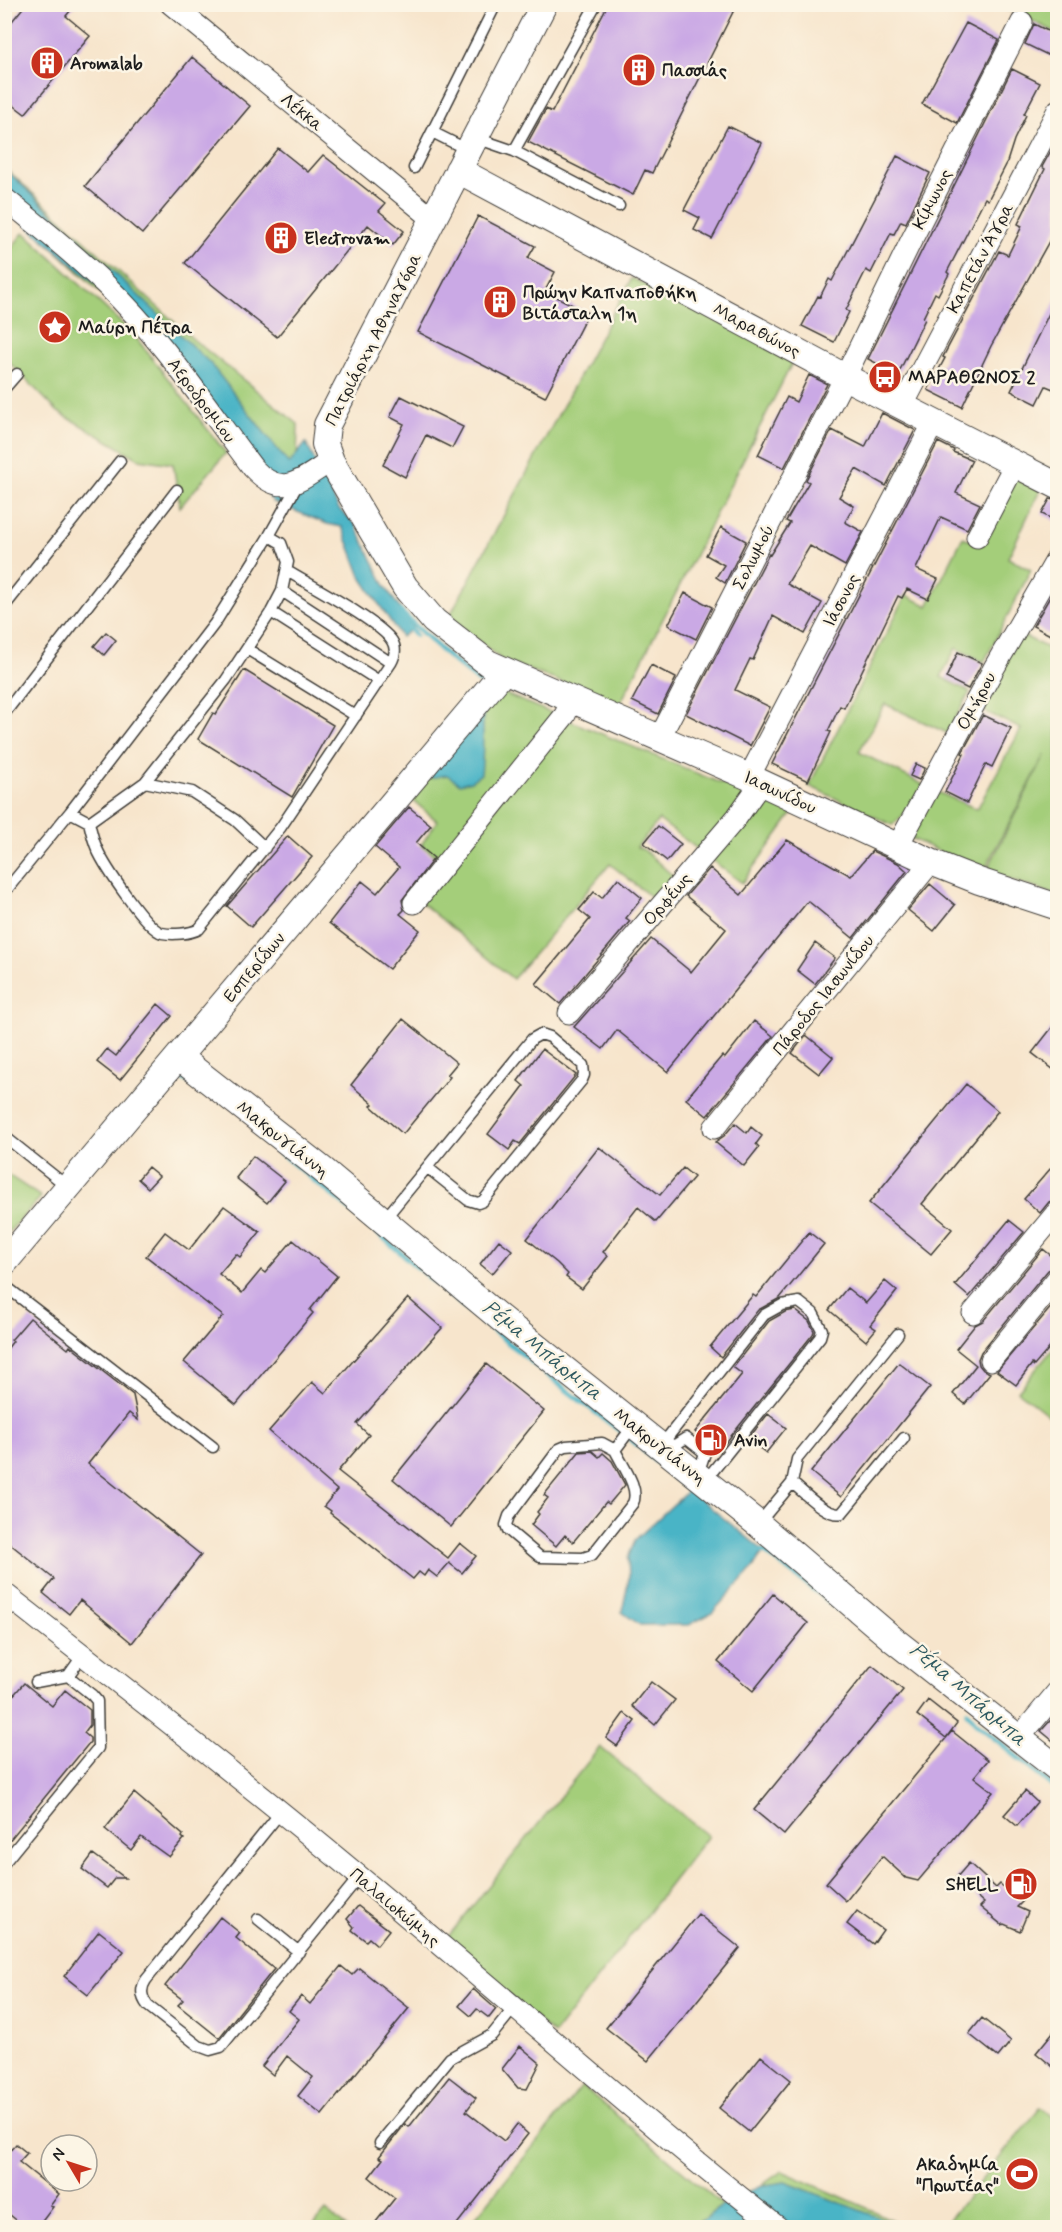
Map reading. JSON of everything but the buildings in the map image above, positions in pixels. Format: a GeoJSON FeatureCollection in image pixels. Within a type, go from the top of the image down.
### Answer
{"type":"FeatureCollection","features":[{"type":"Feature","properties":{"kind":"street","name":"Λέκκα"},"geometry":{"type":"LineString","coordinates":[[171,4],[434,219]]}},
{"type":"Feature","properties":{"kind":"street","name":"Πατριάρχη Αθηναγόρα"},"geometry":{"type":"LineString","coordinates":[[504,671],[488,663],[457,640],[419,605],[396,572],[331,461],[325,444],[327,425],[544,4]]}},
{"type":"Feature","properties":{"kind":"street","name":"Κίμωνος"},"geometry":{"type":"LineString","coordinates":[[845,377],[1022,22]]}},
{"type":"Feature","properties":{"kind":"street","name":"Καπετάν Άγρα"},"geometry":{"type":"LineString","coordinates":[[903,405],[1058,110]]}},
{"type":"Feature","properties":{"kind":"street","name":"Μαραθώνος"},"geometry":{"type":"LineString","coordinates":[[467,153],[845,377],[1058,486]]}},
{"type":"Feature","properties":{"kind":"street","name":"Αεροδρομίου"},"geometry":{"type":"LineString","coordinates":[[4,198],[41,227],[107,286],[157,342],[265,481],[277,485],[299,481],[331,461]]}},
{"type":"Feature","properties":{"kind":"street","name":"Σολωμού"},"geometry":{"type":"LineString","coordinates":[[660,737],[845,377]]}},
{"type":"Feature","properties":{"kind":"street","name":"Ιάσονος"},"geometry":{"type":"LineString","coordinates":[[755,780],[945,428]]}},
{"type":"Feature","properties":{"kind":"street"},"geometry":{"type":"LineString","coordinates":[[977,537],[1015,464]]}},
{"type":"Feature","properties":{"kind":"street","name":"Ομήρου"},"geometry":{"type":"LineString","coordinates":[[897,847],[994,668],[1058,557]]}},
{"type":"Feature","properties":{"kind":"street","name":"Ιασωνίδου"},"geometry":{"type":"LineString","coordinates":[[504,671],[660,737],[931,862],[1058,907]]}},
{"type":"Feature","properties":{"kind":"street","name":"Εσπερίδων"},"geometry":{"type":"LineString","coordinates":[[4,1263],[504,671]]}},
{"type":"Feature","properties":{"kind":"street"},"geometry":{"type":"LineString","coordinates":[[414,903],[565,715],[572,699]]}},
{"type":"Feature","properties":{"kind":"street","name":"Ορφέως"},"geometry":{"type":"LineString","coordinates":[[569,1013],[737,817],[755,780]]}},
{"type":"Feature","properties":{"kind":"street","name":"Πάροδος Ιασωνίδου"},"geometry":{"type":"LineString","coordinates":[[714,1128],[931,862]]}},
{"type":"Feature","properties":{"kind":"street","name":"Μακρυγιάννη"},"geometry":{"type":"LineString","coordinates":[[181,1054],[183,1060],[633,1426],[663,1449],[703,1473],[758,1524],[895,1641],[1058,1769]]}},
{"type":"Feature","properties":{"kind":"street"},"geometry":{"type":"LineString","coordinates":[[973,1313],[1058,1211]]}},
{"type":"Feature","properties":{"kind":"street"},"geometry":{"type":"LineString","coordinates":[[991,1360],[1058,1278]]}},
{"type":"Feature","properties":{"kind":"street","name":"Παλαιοκώμης"},"geometry":{"type":"LineString","coordinates":[[4,1593],[280,1812],[779,2228]]}},
{"type":"Feature","properties":{"kind":"street"},"geometry":{"type":"LineString","coordinates":[[1019,1738],[1058,1691]]}},
{"type":"Feature","properties":{"kind":"lane"},"geometry":{"type":"LineString","coordinates":[[414,168],[496,4]]}},
{"type":"Feature","properties":{"kind":"lane"},"geometry":{"type":"LineString","coordinates":[[514,152],[596,4]]}},
{"type":"Feature","properties":{"kind":"lane"},"geometry":{"type":"LineString","coordinates":[[432,132],[467,153],[514,152],[619,206]]}},
{"type":"Feature","properties":{"kind":"lane"},"geometry":{"type":"LineString","coordinates":[[4,389],[17,374]]}},
{"type":"Feature","properties":{"kind":"lane"},"geometry":{"type":"LineString","coordinates":[[4,607],[120,461]]}},
{"type":"Feature","properties":{"kind":"lane"},"geometry":{"type":"LineString","coordinates":[[4,893],[70,812],[216,623],[269,536],[299,481]]}},
{"type":"Feature","properties":{"kind":"lane"},"geometry":{"type":"LineString","coordinates":[[4,714],[177,490]]}},
{"type":"Feature","properties":{"kind":"lane"},"geometry":{"type":"LineString","coordinates":[[89,822],[145,782],[226,680],[271,612],[282,591],[288,558],[281,543],[269,536]]}},
{"type":"Feature","properties":{"kind":"lane"},"geometry":{"type":"LineString","coordinates":[[70,812],[89,822],[93,840],[103,860],[146,922],[162,933],[191,933],[199,929],[266,848],[395,657],[395,647],[390,638],[378,627],[287,571]]}},
{"type":"Feature","properties":{"kind":"lane"},"geometry":{"type":"LineString","coordinates":[[282,591],[391,663]]}},
{"type":"Feature","properties":{"kind":"lane"},"geometry":{"type":"LineString","coordinates":[[271,612],[379,681]]}},
{"type":"Feature","properties":{"kind":"lane"},"geometry":{"type":"LineString","coordinates":[[247,649],[356,716]]}},
{"type":"Feature","properties":{"kind":"lane"},"geometry":{"type":"LineString","coordinates":[[145,782],[192,792],[235,820],[266,848]]}},
{"type":"Feature","properties":{"kind":"lane"},"geometry":{"type":"LineString","coordinates":[[383,1221],[536,1036],[541,1034],[550,1037],[584,1065],[582,1080],[483,1201],[478,1203],[468,1200],[428,1168]]}},
{"type":"Feature","properties":{"kind":"lane"},"geometry":{"type":"LineString","coordinates":[[4,1136],[69,1187]]}},
{"type":"Feature","properties":{"kind":"lane"},"geometry":{"type":"LineString","coordinates":[[4,1285],[213,1447]]}},
{"type":"Feature","properties":{"kind":"lane"},"geometry":{"type":"LineString","coordinates":[[663,1449],[764,1315],[782,1305],[799,1302],[813,1313],[822,1330],[820,1337],[703,1473]]}},
{"type":"Feature","properties":{"kind":"lane"},"geometry":{"type":"LineString","coordinates":[[758,1524],[792,1483],[797,1459],[898,1334]]}},
{"type":"Feature","properties":{"kind":"lane"},"geometry":{"type":"LineString","coordinates":[[615,1450],[633,1426]]}},
{"type":"Feature","properties":{"kind":"lane"},"geometry":{"type":"LineString","coordinates":[[792,1483],[827,1512],[837,1515],[842,1513],[904,1438]]}},
{"type":"Feature","properties":{"kind":"lane"},"geometry":{"type":"LineString","coordinates":[[602,1443],[615,1450],[634,1490],[635,1497],[633,1503],[592,1555],[583,1558],[540,1557],[508,1530],[506,1525],[509,1516],[559,1449],[566,1446],[602,1443]]}},
{"type":"Feature","properties":{"kind":"lane"},"geometry":{"type":"LineString","coordinates":[[36,1682],[68,1676],[83,1655]]}},
{"type":"Feature","properties":{"kind":"lane"},"geometry":{"type":"LineString","coordinates":[[4,1863],[98,1748],[97,1701],[68,1676]]}},
{"type":"Feature","properties":{"kind":"lane"},"geometry":{"type":"LineString","coordinates":[[280,1812],[146,1980],[142,1996],[148,2006],[204,2049],[215,2050],[225,2044],[359,1877]]}},
{"type":"Feature","properties":{"kind":"lane"},"geometry":{"type":"LineString","coordinates":[[258,1919],[299,1952]]}},
{"type":"Feature","properties":{"kind":"lane"},"geometry":{"type":"LineString","coordinates":[[380,2143],[450,2058],[492,2035],[514,2008]]}},
{"type":"Feature","properties":{"kind":"green space"},"geometry":{"type":"Polygon","coordinates":[[[1000,5],[1057,5],[1057,33],[1000,5]]]}},
{"type":"Feature","properties":{"kind":"green space"},"geometry":{"type":"Polygon","coordinates":[[[4,167],[194,340],[298,424],[297,459],[288,468],[5,203],[4,167]]]}},
{"type":"Feature","properties":{"kind":"green space"},"geometry":{"type":"Polygon","coordinates":[[[24,232],[134,335],[226,453],[180,507],[173,464],[139,459],[58,412],[5,358],[4,257],[24,232]]]}},
{"type":"Feature","properties":{"kind":"green space"},"geometry":{"type":"Polygon","coordinates":[[[632,278],[794,359],[620,704],[502,660],[449,617],[632,278]]]}},
{"type":"Feature","properties":{"kind":"green space"},"geometry":{"type":"Polygon","coordinates":[[[1017,470],[1043,484],[1008,558],[1031,570],[984,662],[956,648],[941,677],[970,692],[947,733],[885,704],[859,752],[924,785],[905,814],[892,825],[809,786],[906,595],[928,606],[963,537],[977,543],[1017,470]]]}},
{"type":"Feature","properties":{"kind":"green space"},"geometry":{"type":"Polygon","coordinates":[[[1020,634],[1057,653],[1057,895],[986,872],[1045,755],[983,872],[908,837],[935,791],[977,809],[1021,729],[980,709],[1020,634]]]}},
{"type":"Feature","properties":{"kind":"green space"},"geometry":{"type":"Polygon","coordinates":[[[498,691],[793,813],[742,883],[659,820],[637,847],[644,850],[681,883],[661,905],[610,864],[513,979],[417,899],[447,864],[421,845],[437,821],[410,798],[498,691]]]}},
{"type":"Feature","properties":{"kind":"green space"},"geometry":{"type":"Polygon","coordinates":[[[5,1173],[41,1197],[4,1236],[5,1173]]]}},
{"type":"Feature","properties":{"kind":"green space"},"geometry":{"type":"Polygon","coordinates":[[[1057,1344],[1057,1422],[1018,1391],[1057,1344]]]}},
{"type":"Feature","properties":{"kind":"green space"},"geometry":{"type":"Polygon","coordinates":[[[600,1747],[708,1836],[554,2034],[443,1943],[600,1747]]]}},
{"type":"Feature","properties":{"kind":"green space"},"geometry":{"type":"Polygon","coordinates":[[[582,2086],[723,2205],[692,2227],[467,2228],[582,2086]]]}},
{"type":"Feature","properties":{"kind":"green space","name":"Ακαδημία \"Πρωτέας\""},"geometry":{"type":"Polygon","coordinates":[[[1041,2107],[1057,2121],[1057,2227],[943,2227],[1041,2107]]]}},
{"type":"Feature","properties":{"kind":"green space"},"geometry":{"type":"Polygon","coordinates":[[[782,2171],[905,2227],[808,2227],[754,2221],[744,2227],[701,2228],[782,2171]]]}},
{"type":"Feature","properties":{"kind":"green space"},"geometry":{"type":"Polygon","coordinates":[[[326,2211],[346,2227],[312,2227],[326,2211]]]}},
{"type":"Feature","properties":{"kind":"water"},"geometry":{"type":"Polygon","coordinates":[[[4,168],[210,363],[289,464],[306,443],[339,509],[355,524],[385,586],[413,628],[401,637],[362,579],[342,527],[327,524],[273,502],[121,305],[5,207],[4,168]]]}},
{"type":"Feature","properties":{"kind":"water"},"geometry":{"type":"Polygon","coordinates":[[[483,700],[481,774],[471,781],[460,784],[447,775],[431,778],[419,762],[483,700]]]}},
{"type":"Feature","properties":{"kind":"water"},"geometry":{"type":"Polygon","coordinates":[[[689,1490],[764,1551],[753,1568],[712,1613],[689,1625],[640,1625],[622,1612],[629,1578],[628,1558],[635,1540],[689,1490]]]}},
{"type":"Feature","properties":{"kind":"water"},"geometry":{"type":"Polygon","coordinates":[[[785,2182],[904,2227],[775,2228],[760,2224],[741,2227],[692,2228],[723,2205],[759,2186],[785,2182]]]}},
{"type":"Feature","properties":{"kind":"waterway"},"geometry":{"type":"LineString","coordinates":[[400,611],[446,655],[483,685]]}},
{"type":"Feature","properties":{"kind":"waterway"},"geometry":{"type":"LineString","coordinates":[[408,626],[415,635]]}},
{"type":"Feature","properties":{"kind":"waterway","name":"Ρέμα Μπάρμπα"},"geometry":{"type":"LineString","coordinates":[[173,1074],[194,1084]]}},
{"type":"Feature","properties":{"kind":"waterway","name":"Ρέμα Μπάρμπα"},"geometry":{"type":"LineString","coordinates":[[267,1142],[362,1219]]}},
{"type":"Feature","properties":{"kind":"waterway","name":"Ρέμα Μπάρμπα"},"geometry":{"type":"LineString","coordinates":[[369,1225],[556,1382],[632,1440],[689,1490],[688,1494]]}},
{"type":"Feature","properties":{"kind":"waterway","name":"Ρέμα Μπάρμπα"},"geometry":{"type":"LineString","coordinates":[[757,1553],[764,1551],[838,1609]]}},
{"type":"Feature","properties":{"kind":"waterway","name":"Ρέμα Μπάρμπα"},"geometry":{"type":"LineString","coordinates":[[967,1712],[975,1722],[1051,1785],[1058,1788]]}},
{"type":"Feature","properties":{"kind":"place","name":"Aromalab"},"geometry":{"type":"Point","coordinates":[47,63]}},
{"type":"Feature","properties":{"kind":"place","name":"Πασσιάς"},"geometry":{"type":"Point","coordinates":[639,70]}},
{"type":"Feature","properties":{"kind":"place","name":"Electrovam"},"geometry":{"type":"Point","coordinates":[281,238]}},
{"type":"Feature","properties":{"kind":"place","name":"Πρώην Καπναποθήκη Βιτάσταλη 1η"},"geometry":{"type":"Point","coordinates":[500,302]}},
{"type":"Feature","properties":{"kind":"place","name":"Μαύρη Πέτρα"},"geometry":{"type":"Point","coordinates":[55,327]}},
{"type":"Feature","properties":{"kind":"place","name":"ΜΑΡΑΘΩΝΟΣ 2"},"geometry":{"type":"Point","coordinates":[885,377]}},
{"type":"Feature","properties":{"kind":"place","name":"Avin"},"geometry":{"type":"Point","coordinates":[711,1440]}},
{"type":"Feature","properties":{"kind":"place","name":"SHELL"},"geometry":{"type":"Point","coordinates":[1021,1884]}},
{"type":"Feature","properties":{"kind":"place","name":"Ακαδημία \"Πρωτέας\""},"geometry":{"type":"Point","coordinates":[1022,2174]}}]}
